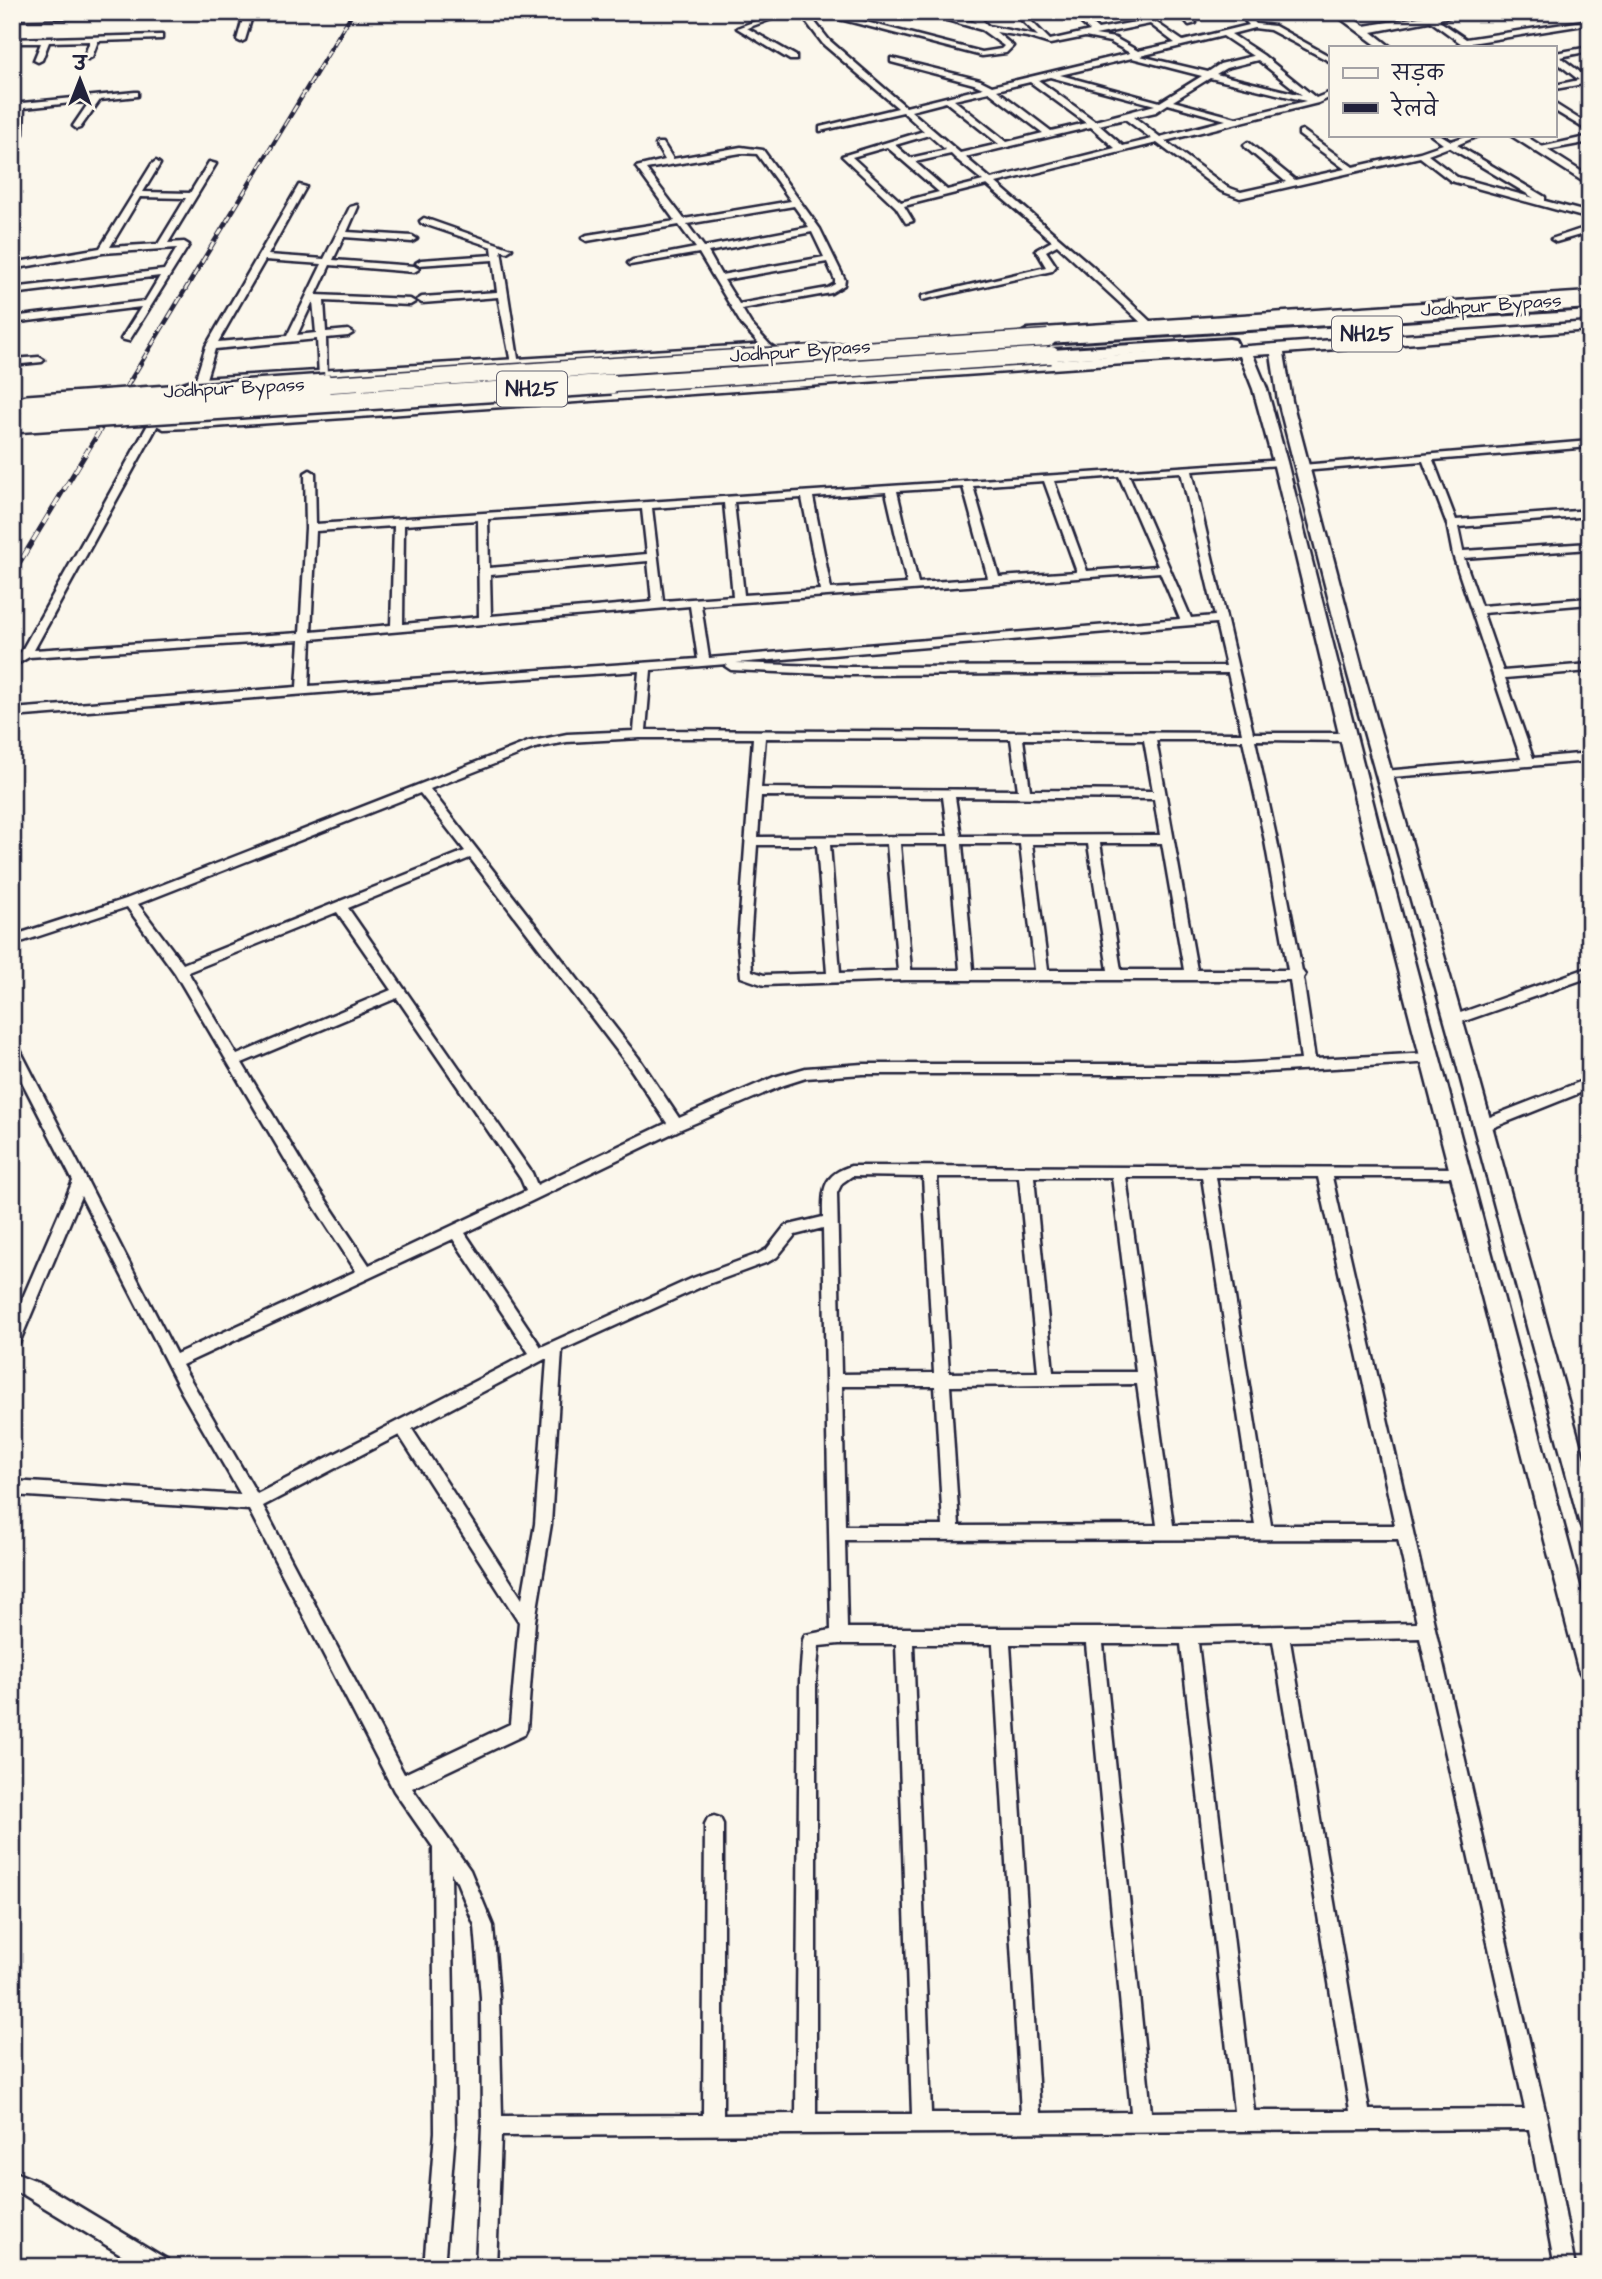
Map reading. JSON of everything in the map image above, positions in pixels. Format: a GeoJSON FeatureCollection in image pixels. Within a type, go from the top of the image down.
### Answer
{"type":"FeatureCollection","features":[{"type":"Feature","properties":{"kind":"highway"},"geometry":{"type":"LineString","coordinates":[[12,406],[463,374],[1050,347],[1590,303]]}},
{"type":"Feature","properties":{"kind":"highway","name":"Jodhpur Bypass"},"geometry":{"type":"LineString","coordinates":[[12,423],[1050,347],[1590,318]]}},
{"type":"Feature","properties":{"kind":"street"},"geometry":{"type":"LineString","coordinates":[[787,12],[741,28],[793,58]]}},
{"type":"Feature","properties":{"kind":"street"},"geometry":{"type":"LineString","coordinates":[[803,12],[826,42],[1058,241],[1150,326]]}},
{"type":"Feature","properties":{"kind":"street"},"geometry":{"type":"LineString","coordinates":[[817,12],[982,54],[995,54],[1008,48],[1007,42],[985,28],[970,12]]}},
{"type":"Feature","properties":{"kind":"street"},"geometry":{"type":"LineString","coordinates":[[923,12],[1051,42],[1151,21],[1182,44]]}},
{"type":"Feature","properties":{"kind":"street"},"geometry":{"type":"LineString","coordinates":[[1017,12],[1051,42]]}},
{"type":"Feature","properties":{"kind":"street"},"geometry":{"type":"LineString","coordinates":[[1073,12],[1096,32]]}},
{"type":"Feature","properties":{"kind":"street"},"geometry":{"type":"LineString","coordinates":[[1182,12],[1192,23]]}},
{"type":"Feature","properties":{"kind":"street"},"geometry":{"type":"LineString","coordinates":[[1241,12],[1254,26]]}},
{"type":"Feature","properties":{"kind":"street"},"geometry":{"type":"LineString","coordinates":[[1337,12],[1386,46]]}},
{"type":"Feature","properties":{"kind":"street"},"geometry":{"type":"LineString","coordinates":[[1360,28],[1452,12]]}},
{"type":"Feature","properties":{"kind":"street"},"geometry":{"type":"LineString","coordinates":[[1360,28],[1470,12]]}},
{"type":"Feature","properties":{"kind":"street"},"geometry":{"type":"LineString","coordinates":[[12,17],[249,13],[241,40]]}},
{"type":"Feature","properties":{"kind":"street"},"geometry":{"type":"LineString","coordinates":[[1432,18],[1468,45],[1590,22]]}},
{"type":"Feature","properties":{"kind":"street"},"geometry":{"type":"LineString","coordinates":[[823,129],[1254,26],[1272,28],[1329,59]]}},
{"type":"Feature","properties":{"kind":"street"},"geometry":{"type":"LineString","coordinates":[[1226,34],[1315,101]]}},
{"type":"Feature","properties":{"kind":"street"},"geometry":{"type":"LineString","coordinates":[[1084,35],[1112,40],[1134,55],[1315,101]]}},
{"type":"Feature","properties":{"kind":"street"},"geometry":{"type":"LineString","coordinates":[[12,41],[159,37]]}},
{"type":"Feature","properties":{"kind":"street"},"geometry":{"type":"LineString","coordinates":[[88,57],[94,39]]}},
{"type":"Feature","properties":{"kind":"street"},"geometry":{"type":"LineString","coordinates":[[38,60],[46,40]]}},
{"type":"Feature","properties":{"kind":"street"},"geometry":{"type":"LineString","coordinates":[[1556,56],[1590,49]]}},
{"type":"Feature","properties":{"kind":"street"},"geometry":{"type":"LineString","coordinates":[[909,161],[1006,145],[1128,117],[1166,103],[1206,74],[1223,66],[1260,57]]}},
{"type":"Feature","properties":{"kind":"street"},"geometry":{"type":"LineString","coordinates":[[1556,57],[1588,81]]}},
{"type":"Feature","properties":{"kind":"street"},"geometry":{"type":"LineString","coordinates":[[894,60],[964,78],[990,89],[1049,134]]}},
{"type":"Feature","properties":{"kind":"street"},"geometry":{"type":"LineString","coordinates":[[1050,75],[1236,121]]}},
{"type":"Feature","properties":{"kind":"street"},"geometry":{"type":"LineString","coordinates":[[1031,79],[1093,124],[1121,149]]}},
{"type":"Feature","properties":{"kind":"street"},"geometry":{"type":"LineString","coordinates":[[1556,87],[1588,81]]}},
{"type":"Feature","properties":{"kind":"street"},"geometry":{"type":"LineString","coordinates":[[19,134],[16,106],[135,94]]}},
{"type":"Feature","properties":{"kind":"street"},"geometry":{"type":"LineString","coordinates":[[899,205],[1315,101],[1329,95]]}},
{"type":"Feature","properties":{"kind":"street"},"geometry":{"type":"LineString","coordinates":[[77,126],[97,98]]}},
{"type":"Feature","properties":{"kind":"street"},"geometry":{"type":"LineString","coordinates":[[948,100],[1006,145]]}},
{"type":"Feature","properties":{"kind":"street"},"geometry":{"type":"LineString","coordinates":[[1556,108],[1590,131]]}},
{"type":"Feature","properties":{"kind":"street"},"geometry":{"type":"LineString","coordinates":[[1570,117],[1590,114]]}},
{"type":"Feature","properties":{"kind":"street"},"geometry":{"type":"LineString","coordinates":[[1128,117],[1224,189],[1235,194],[1422,154],[1473,136]]}},
{"type":"Feature","properties":{"kind":"street"},"geometry":{"type":"LineString","coordinates":[[909,221],[899,205],[846,156],[930,132]]}},
{"type":"Feature","properties":{"kind":"street"},"geometry":{"type":"LineString","coordinates":[[1302,133],[1352,170]]}},
{"type":"Feature","properties":{"kind":"street"},"geometry":{"type":"LineString","coordinates":[[1437,136],[1552,205]]}},
{"type":"Feature","properties":{"kind":"street"},"geometry":{"type":"LineString","coordinates":[[1517,136],[1590,182]]}},
{"type":"Feature","properties":{"kind":"street"},"geometry":{"type":"LineString","coordinates":[[1535,149],[1590,139]]}},
{"type":"Feature","properties":{"kind":"street"},"geometry":{"type":"LineString","coordinates":[[888,142],[946,194]]}},
{"type":"Feature","properties":{"kind":"street"},"geometry":{"type":"LineString","coordinates":[[660,145],[671,162]]}},
{"type":"Feature","properties":{"kind":"street"},"geometry":{"type":"LineString","coordinates":[[1248,145],[1293,183]]}},
{"type":"Feature","properties":{"kind":"street"},"geometry":{"type":"LineString","coordinates":[[736,307],[836,289],[840,280],[815,229],[760,152],[754,150],[640,167],[702,250],[718,278],[747,325],[768,348]]}},
{"type":"Feature","properties":{"kind":"street"},"geometry":{"type":"LineString","coordinates":[[1422,154],[1454,179],[1590,216]]}},
{"type":"Feature","properties":{"kind":"street"},"geometry":{"type":"LineString","coordinates":[[103,250],[156,164]]}},
{"type":"Feature","properties":{"kind":"street"},"geometry":{"type":"LineString","coordinates":[[161,247],[212,164]]}},
{"type":"Feature","properties":{"kind":"street"},"geometry":{"type":"LineString","coordinates":[[200,382],[211,346],[302,187]]}},
{"type":"Feature","properties":{"kind":"street"},"geometry":{"type":"LineString","coordinates":[[137,194],[192,196]]}},
{"type":"Feature","properties":{"kind":"street"},"geometry":{"type":"LineString","coordinates":[[587,238],[797,203]]}},
{"type":"Feature","properties":{"kind":"street"},"geometry":{"type":"LineString","coordinates":[[289,339],[314,299],[327,262],[354,207]]}},
{"type":"Feature","properties":{"kind":"street"},"geometry":{"type":"LineString","coordinates":[[424,221],[502,247],[498,257],[502,294],[516,363]]}},
{"type":"Feature","properties":{"kind":"street"},"geometry":{"type":"LineString","coordinates":[[633,263],[815,229]]}},
{"type":"Feature","properties":{"kind":"street"},"geometry":{"type":"LineString","coordinates":[[1556,239],[1590,229]]}},
{"type":"Feature","properties":{"kind":"street"},"geometry":{"type":"LineString","coordinates":[[341,234],[412,239]]}},
{"type":"Feature","properties":{"kind":"street"},"geometry":{"type":"LineString","coordinates":[[925,298],[1049,270],[1051,265],[1041,250],[1058,241]]}},
{"type":"Feature","properties":{"kind":"street"},"geometry":{"type":"LineString","coordinates":[[12,265],[103,250],[184,245],[126,339]]}},
{"type":"Feature","properties":{"kind":"street"},"geometry":{"type":"LineString","coordinates":[[262,257],[418,266],[498,257]]}},
{"type":"Feature","properties":{"kind":"street"},"geometry":{"type":"LineString","coordinates":[[718,278],[830,259]]}},
{"type":"Feature","properties":{"kind":"street"},"geometry":{"type":"LineString","coordinates":[[12,291],[167,272]]}},
{"type":"Feature","properties":{"kind":"street"},"geometry":{"type":"LineString","coordinates":[[422,300],[502,294]]}},
{"type":"Feature","properties":{"kind":"street"},"geometry":{"type":"LineString","coordinates":[[12,401],[174,389],[200,382],[1150,326],[1590,296]]}},
{"type":"Feature","properties":{"kind":"street"},"geometry":{"type":"LineString","coordinates":[[314,299],[410,302]]}},
{"type":"Feature","properties":{"kind":"street"},"geometry":{"type":"LineString","coordinates":[[314,299],[321,336],[324,376]]}},
{"type":"Feature","properties":{"kind":"street"},"geometry":{"type":"LineString","coordinates":[[12,320],[148,303]]}},
{"type":"Feature","properties":{"kind":"street"},"geometry":{"type":"LineString","coordinates":[[155,421],[164,425],[214,423],[1277,351],[1590,326]]}},
{"type":"Feature","properties":{"kind":"street"},"geometry":{"type":"LineString","coordinates":[[211,346],[348,333]]}},
{"type":"Feature","properties":{"kind":"street"},"geometry":{"type":"LineString","coordinates":[[1277,351],[1285,401],[1384,775],[1454,1020],[1590,1521]]}},
{"type":"Feature","properties":{"kind":"street"},"geometry":{"type":"LineString","coordinates":[[1245,353],[1260,389],[1280,462],[1459,1172],[1590,1669]]}},
{"type":"Feature","properties":{"kind":"street"},"geometry":{"type":"LineString","coordinates":[[12,362],[39,360]]}},
{"type":"Feature","properties":{"kind":"street"},"geometry":{"type":"LineString","coordinates":[[12,664],[26,654],[155,421],[165,398],[174,389]]}},
{"type":"Feature","properties":{"kind":"street"},"geometry":{"type":"LineString","coordinates":[[1302,468],[1590,444]]}},
{"type":"Feature","properties":{"kind":"street"},"geometry":{"type":"LineString","coordinates":[[1427,457],[1452,524],[1458,555],[1528,762]]}},
{"type":"Feature","properties":{"kind":"street"},"geometry":{"type":"LineString","coordinates":[[311,528],[1280,462]]}},
{"type":"Feature","properties":{"kind":"street"},"geometry":{"type":"LineString","coordinates":[[1186,468],[1250,739],[1298,975],[1309,1066]]}},
{"type":"Feature","properties":{"kind":"street"},"geometry":{"type":"LineString","coordinates":[[303,690],[311,528],[310,472]]}},
{"type":"Feature","properties":{"kind":"street"},"geometry":{"type":"LineString","coordinates":[[1123,473],[1187,622]]}},
{"type":"Feature","properties":{"kind":"street"},"geometry":{"type":"LineString","coordinates":[[1048,478],[1083,574]]}},
{"type":"Feature","properties":{"kind":"street"},"geometry":{"type":"LineString","coordinates":[[967,484],[995,580]]}},
{"type":"Feature","properties":{"kind":"street"},"geometry":{"type":"LineString","coordinates":[[891,489],[913,586]]}},
{"type":"Feature","properties":{"kind":"street"},"geometry":{"type":"LineString","coordinates":[[807,495],[826,592]]}},
{"type":"Feature","properties":{"kind":"street"},"geometry":{"type":"LineString","coordinates":[[729,501],[739,598]]}},
{"type":"Feature","properties":{"kind":"street"},"geometry":{"type":"LineString","coordinates":[[647,507],[658,605]]}},
{"type":"Feature","properties":{"kind":"street"},"geometry":{"type":"LineString","coordinates":[[1452,524],[1590,513]]}},
{"type":"Feature","properties":{"kind":"street"},"geometry":{"type":"LineString","coordinates":[[483,517],[485,620]]}},
{"type":"Feature","properties":{"kind":"street"},"geometry":{"type":"LineString","coordinates":[[397,628],[399,522]]}},
{"type":"Feature","properties":{"kind":"street"},"geometry":{"type":"LineString","coordinates":[[1458,555],[1590,546]]}},
{"type":"Feature","properties":{"kind":"street"},"geometry":{"type":"LineString","coordinates":[[484,572],[653,557]]}},
{"type":"Feature","properties":{"kind":"street"},"geometry":{"type":"LineString","coordinates":[[26,654],[305,636],[739,598],[1162,569]]}},
{"type":"Feature","properties":{"kind":"street"},"geometry":{"type":"LineString","coordinates":[[1478,610],[1590,601]]}},
{"type":"Feature","properties":{"kind":"street"},"geometry":{"type":"LineString","coordinates":[[695,602],[704,661]]}},
{"type":"Feature","properties":{"kind":"street"},"geometry":{"type":"LineString","coordinates":[[12,713],[645,667],[1220,619]]}},
{"type":"Feature","properties":{"kind":"street"},"geometry":{"type":"LineString","coordinates":[[673,664],[848,671],[1234,669]]}},
{"type":"Feature","properties":{"kind":"street"},"geometry":{"type":"LineString","coordinates":[[640,734],[645,667]]}},
{"type":"Feature","properties":{"kind":"street"},"geometry":{"type":"LineString","coordinates":[[1499,674],[1590,667]]}},
{"type":"Feature","properties":{"kind":"street"},"geometry":{"type":"LineString","coordinates":[[12,941],[130,902],[532,745],[567,738],[640,734],[1149,736],[1250,739],[1349,737]]}},
{"type":"Feature","properties":{"kind":"street"},"geometry":{"type":"LineString","coordinates":[[759,736],[744,943],[746,974],[764,980],[905,975],[1298,975]]}},
{"type":"Feature","properties":{"kind":"street"},"geometry":{"type":"LineString","coordinates":[[1149,736],[1191,974]]}},
{"type":"Feature","properties":{"kind":"street"},"geometry":{"type":"LineString","coordinates":[[1017,737],[1024,792]]}},
{"type":"Feature","properties":{"kind":"street"},"geometry":{"type":"LineString","coordinates":[[1384,775],[1590,757]]}},
{"type":"Feature","properties":{"kind":"street"},"geometry":{"type":"LineString","coordinates":[[423,788],[633,1061],[676,1125]]}},
{"type":"Feature","properties":{"kind":"street"},"geometry":{"type":"LineString","coordinates":[[756,792],[1160,795]]}},
{"type":"Feature","properties":{"kind":"street"},"geometry":{"type":"LineString","coordinates":[[948,793],[955,839],[967,975]]}},
{"type":"Feature","properties":{"kind":"street"},"geometry":{"type":"LineString","coordinates":[[1025,838],[1042,974]]}},
{"type":"Feature","properties":{"kind":"street"},"geometry":{"type":"LineString","coordinates":[[1093,839],[1115,975]]}},
{"type":"Feature","properties":{"kind":"street"},"geometry":{"type":"LineString","coordinates":[[752,841],[1168,839]]}},
{"type":"Feature","properties":{"kind":"street"},"geometry":{"type":"LineString","coordinates":[[823,840],[834,976]]}},
{"type":"Feature","properties":{"kind":"street"},"geometry":{"type":"LineString","coordinates":[[893,840],[905,975]]}},
{"type":"Feature","properties":{"kind":"street"},"geometry":{"type":"LineString","coordinates":[[180,970],[472,853]]}},
{"type":"Feature","properties":{"kind":"street"},"geometry":{"type":"LineString","coordinates":[[130,902],[180,970],[301,1174],[366,1273]]}},
{"type":"Feature","properties":{"kind":"street"},"geometry":{"type":"LineString","coordinates":[[341,906],[527,1177],[533,1192]]}},
{"type":"Feature","properties":{"kind":"street"},"geometry":{"type":"LineString","coordinates":[[1454,1020],[1590,972]]}},
{"type":"Feature","properties":{"kind":"street"},"geometry":{"type":"LineString","coordinates":[[235,1061],[399,992]]}},
{"type":"Feature","properties":{"kind":"street"},"geometry":{"type":"LineString","coordinates":[[12,1048],[173,1362],[254,1503],[400,1785],[464,1876],[484,1926],[490,1997],[492,2126],[485,2267]]}},
{"type":"Feature","properties":{"kind":"street"},"geometry":{"type":"LineString","coordinates":[[173,1362],[456,1231],[676,1125],[779,1081],[824,1070],[1234,1069],[1430,1058]]}},
{"type":"Feature","properties":{"kind":"street"},"geometry":{"type":"LineString","coordinates":[[1482,1126],[1590,1083]]}},
{"type":"Feature","properties":{"kind":"street"},"geometry":{"type":"LineString","coordinates":[[839,1636],[830,1221],[830,1193],[838,1176],[851,1171],[1459,1172]]}},
{"type":"Feature","properties":{"kind":"street"},"geometry":{"type":"LineString","coordinates":[[930,1171],[951,1532]]}},
{"type":"Feature","properties":{"kind":"street"},"geometry":{"type":"LineString","coordinates":[[1026,1172],[1046,1378]]}},
{"type":"Feature","properties":{"kind":"street"},"geometry":{"type":"LineString","coordinates":[[1118,1172],[1166,1531]]}},
{"type":"Feature","properties":{"kind":"street"},"geometry":{"type":"LineString","coordinates":[[1208,1172],[1264,1531]]}},
{"type":"Feature","properties":{"kind":"street"},"geometry":{"type":"LineString","coordinates":[[1324,1172],[1537,2119],[1565,2267]]}},
{"type":"Feature","properties":{"kind":"street"},"geometry":{"type":"LineString","coordinates":[[12,1341],[80,1181]]}},
{"type":"Feature","properties":{"kind":"street"},"geometry":{"type":"LineString","coordinates":[[12,1488],[254,1503],[555,1348],[698,1282],[763,1258],[772,1253],[790,1230],[830,1221]]}},
{"type":"Feature","properties":{"kind":"street"},"geometry":{"type":"LineString","coordinates":[[456,1231],[539,1356]]}},
{"type":"Feature","properties":{"kind":"street"},"geometry":{"type":"LineString","coordinates":[[400,1785],[518,1729],[527,1621],[543,1524],[555,1348]]}},
{"type":"Feature","properties":{"kind":"street"},"geometry":{"type":"LineString","coordinates":[[834,1380],[1144,1378]]}},
{"type":"Feature","properties":{"kind":"street"},"geometry":{"type":"LineString","coordinates":[[402,1426],[527,1621]]}},
{"type":"Feature","properties":{"kind":"street"},"geometry":{"type":"LineString","coordinates":[[837,1533],[1403,1532]]}},
{"type":"Feature","properties":{"kind":"street"},"geometry":{"type":"LineString","coordinates":[[806,2124],[811,1640],[839,1636],[1189,1636],[1426,1630]]}},
{"type":"Feature","properties":{"kind":"street"},"geometry":{"type":"LineString","coordinates":[[1280,1634],[1361,2121]]}},
{"type":"Feature","properties":{"kind":"street"},"geometry":{"type":"LineString","coordinates":[[1094,1636],[1142,2121]]}},
{"type":"Feature","properties":{"kind":"street"},"geometry":{"type":"LineString","coordinates":[[1189,1636],[1245,2121]]}},
{"type":"Feature","properties":{"kind":"street"},"geometry":{"type":"LineString","coordinates":[[904,1637],[922,2123]]}},
{"type":"Feature","properties":{"kind":"street"},"geometry":{"type":"LineString","coordinates":[[1001,1637],[1031,2122]]}},
{"type":"Feature","properties":{"kind":"street"},"geometry":{"type":"LineString","coordinates":[[713,2124],[714,1824]]}},
{"type":"Feature","properties":{"kind":"street"},"geometry":{"type":"LineString","coordinates":[[434,2267],[445,2132],[442,1846]]}},
{"type":"Feature","properties":{"kind":"street"},"geometry":{"type":"LineString","coordinates":[[492,2126],[1537,2119]]}},
{"type":"Feature","properties":{"kind":"street"},"geometry":{"type":"LineString","coordinates":[[12,2181],[30,2188],[161,2267]]}},
{"type":"Feature","properties":{"kind":"railway"},"geometry":{"type":"LineString","coordinates":[[127,386],[353,12]]}},
{"type":"Feature","properties":{"kind":"railway"},"geometry":{"type":"LineString","coordinates":[[12,575],[128,384]]}}]}
